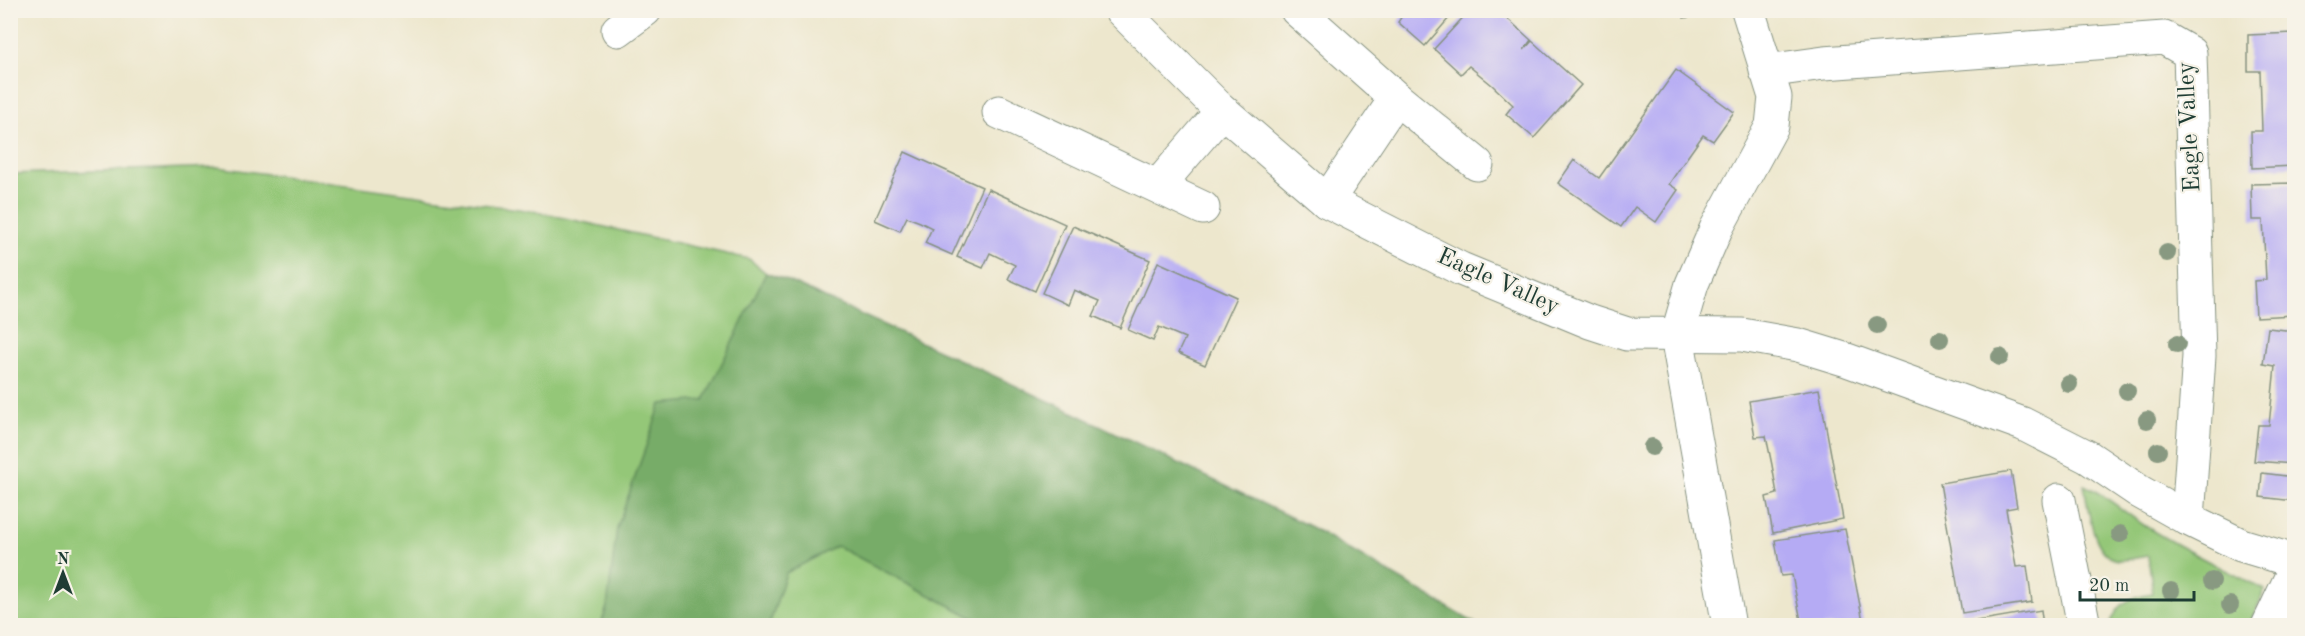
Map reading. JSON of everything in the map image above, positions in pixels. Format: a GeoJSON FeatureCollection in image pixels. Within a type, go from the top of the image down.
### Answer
{"type":"FeatureCollection","features":[{"type":"Feature","properties":{"kind":"street"},"geometry":{"type":"LineString","coordinates":[[618,30],[645,10]]}},
{"type":"Feature","properties":{"kind":"street","name":"Eagle Valley"},"geometry":{"type":"LineString","coordinates":[[1121,10],[1222,111],[1327,201],[1461,268],[1590,322],[1627,334],[1742,336],[1798,345],[1847,360],[2024,424],[2088,457],[2140,492],[2188,519],[2241,545],[2295,561]]}},
{"type":"Feature","properties":{"kind":"street"},"geometry":{"type":"LineString","coordinates":[[1297,10],[1396,98],[1477,164]]}},
{"type":"Feature","properties":{"kind":"street"},"geometry":{"type":"LineString","coordinates":[[1729,626],[1677,336],[1692,284],[1716,229],[1772,126],[1775,97],[1748,10]]}},
{"type":"Feature","properties":{"kind":"street","name":"Eagle Valley"},"geometry":{"type":"LineString","coordinates":[[1766,71],[1824,63],[2164,39],[2190,53],[2199,356],[2188,519]]}},
{"type":"Feature","properties":{"kind":"street"},"geometry":{"type":"LineString","coordinates":[[1327,201],[1396,98]]}},
{"type":"Feature","properties":{"kind":"street"},"geometry":{"type":"LineString","coordinates":[[1158,186],[1222,111]]}},
{"type":"Feature","properties":{"kind":"street"},"geometry":{"type":"LineString","coordinates":[[999,112],[1203,208]]}},
{"type":"Feature","properties":{"kind":"street"},"geometry":{"type":"LineString","coordinates":[[2059,500],[2084,626]]}},
{"type":"Feature","properties":{"kind":"street"},"geometry":{"type":"LineString","coordinates":[[2268,626],[2295,571]]}},
{"type":"Feature","properties":{"kind":"green space"},"geometry":{"type":"Polygon","coordinates":[[[217,167],[533,211],[749,259],[766,273],[607,607],[601,625],[11,625],[10,174],[217,167]]]}},
{"type":"Feature","properties":{"kind":"green space"},"geometry":{"type":"Polygon","coordinates":[[[766,273],[1064,408],[1311,527],[1478,625],[987,625],[837,546],[786,573],[769,625],[601,625],[607,607],[617,528],[661,404],[704,400],[766,273]]]}},
{"type":"Feature","properties":{"kind":"green space"},"geometry":{"type":"Polygon","coordinates":[[[2084,485],[2164,537],[2265,590],[2249,625],[2110,625],[2117,611],[2126,602],[2138,596],[2153,593],[2148,556],[2120,560],[2103,551],[2093,530],[2084,485]]]}},
{"type":"Feature","properties":{"kind":"green space"},"geometry":{"type":"Polygon","coordinates":[[[837,546],[987,625],[769,626],[786,572],[837,546]]]}},
{"type":"Feature","properties":{"kind":"building"},"geometry":{"type":"Polygon","coordinates":[[[1401,10],[1456,10],[1425,46],[1398,22],[1404,13],[1401,10]]]}},
{"type":"Feature","properties":{"kind":"building"},"geometry":{"type":"Polygon","coordinates":[[[1470,10],[1498,10],[1531,40],[1524,50],[1532,41],[1581,85],[1534,138],[1506,114],[1513,105],[1492,85],[1469,66],[1461,74],[1434,49],[1470,10]]]}},
{"type":"Feature","properties":{"kind":"building"},"geometry":{"type":"Polygon","coordinates":[[[1683,10],[1722,10],[1722,12],[1684,18],[1683,10]]]}},
{"type":"Feature","properties":{"kind":"building"},"geometry":{"type":"Polygon","coordinates":[[[2294,33],[2294,166],[2252,168],[2251,131],[2262,131],[2260,71],[2248,71],[2248,35],[2294,33]]]}},
{"type":"Feature","properties":{"kind":"building"},"geometry":{"type":"Polygon","coordinates":[[[1676,70],[1734,112],[1713,141],[1703,135],[1669,184],[1678,190],[1656,222],[1635,207],[1621,227],[1558,183],[1574,160],[1599,178],[1676,70]]]}},
{"type":"Feature","properties":{"kind":"building"},"geometry":{"type":"Polygon","coordinates":[[[905,152],[982,187],[952,255],[925,243],[932,228],[920,222],[907,217],[900,231],[875,220],[905,152]]]}},
{"type":"Feature","properties":{"kind":"building"},"geometry":{"type":"Polygon","coordinates":[[[2294,183],[2294,315],[2256,317],[2254,281],[2266,280],[2263,220],[2252,220],[2251,184],[2294,183]]]}},
{"type":"Feature","properties":{"kind":"building"},"geometry":{"type":"Polygon","coordinates":[[[988,189],[1065,224],[1035,291],[1008,279],[1015,265],[990,253],[983,268],[957,257],[988,189]]]}},
{"type":"Feature","properties":{"kind":"building"},"geometry":{"type":"Polygon","coordinates":[[[1073,226],[1150,260],[1120,328],[1093,316],[1100,301],[1074,290],[1068,305],[1042,293],[1073,226]]]}},
{"type":"Feature","properties":{"kind":"building"},"geometry":{"type":"Polygon","coordinates":[[[1158,262],[1236,297],[1205,365],[1178,353],[1185,338],[1159,327],[1153,341],[1128,330],[1158,262]]]}},
{"type":"Feature","properties":{"kind":"building"},"geometry":{"type":"Polygon","coordinates":[[[2268,328],[2294,331],[2294,464],[2254,461],[2258,425],[2269,425],[2275,366],[2263,364],[2268,328]]]}},
{"type":"Feature","properties":{"kind":"building"},"geometry":{"type":"Polygon","coordinates":[[[1819,389],[1843,519],[1773,533],[1766,497],[1777,494],[1772,465],[1766,436],[1755,437],[1749,401],[1819,389]]]}},
{"type":"Feature","properties":{"kind":"building"},"geometry":{"type":"Polygon","coordinates":[[[2011,471],[2017,507],[2006,509],[2016,567],[2027,566],[2032,602],[1962,613],[1940,483],[2011,471]]]}},
{"type":"Feature","properties":{"kind":"building"},"geometry":{"type":"Polygon","coordinates":[[[2262,473],[2294,477],[2294,501],[2260,497],[2262,473]]]}},
{"type":"Feature","properties":{"kind":"building"},"geometry":{"type":"Polygon","coordinates":[[[1845,529],[1864,626],[1802,626],[1792,575],[1781,576],[1775,540],[1845,529]]]}},
{"type":"Feature","properties":{"kind":"building"},"geometry":{"type":"Polygon","coordinates":[[[2041,610],[2043,626],[1971,626],[1970,622],[2041,610]]]}}]}
